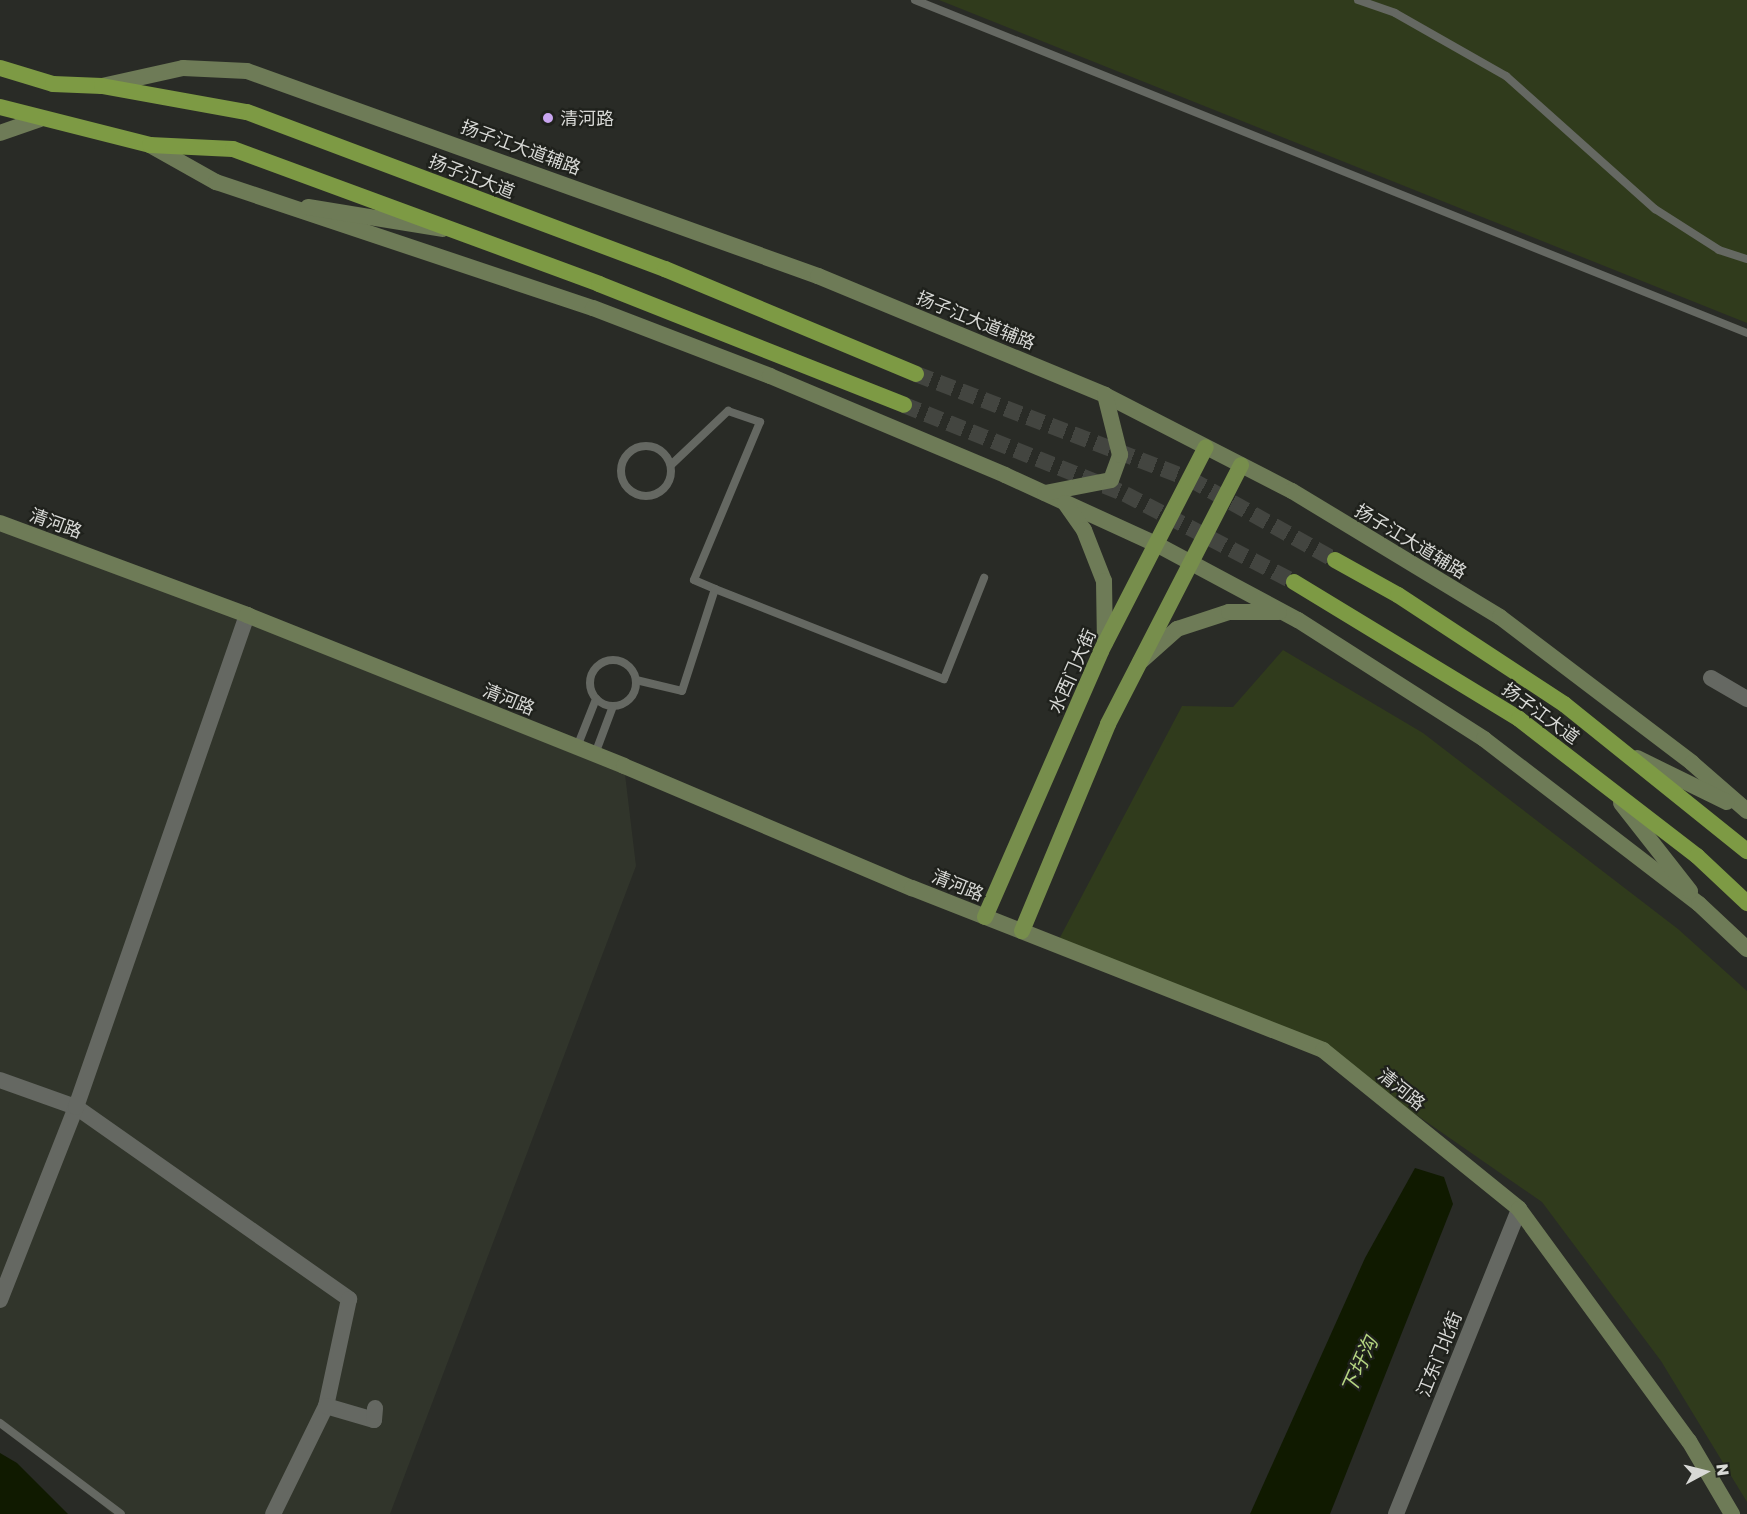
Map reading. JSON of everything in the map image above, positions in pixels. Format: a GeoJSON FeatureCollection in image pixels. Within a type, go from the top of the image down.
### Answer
{"type":"FeatureCollection","features":[{"type":"Feature","properties":{"kind":"highway","name":"扬子江大道"},"geometry":{"type":"LineString","coordinates":[[0,68],[53,84],[102,86],[247,112],[665,269],[916,374]]}},
{"type":"Feature","properties":{"kind":"highway"},"geometry":{"type":"LineString","coordinates":[[0,107],[40,119],[150,145],[233,149],[747,340],[904,405]]}},
{"type":"Feature","properties":{"kind":"highway","name":"扬子江大道"},"geometry":{"type":"LineString","coordinates":[[1335,560],[1398,595],[1564,704],[1747,851]]}},
{"type":"Feature","properties":{"kind":"highway","name":"扬子江大道"},"geometry":{"type":"LineString","coordinates":[[1294,582],[1510,713],[1697,856],[1747,903]]}},
{"type":"Feature","properties":{"kind":"main road","name":"扬子江大道辅路"},"geometry":{"type":"LineString","coordinates":[[102,86],[183,68],[247,71],[818,276],[1106,395],[1292,491],[1500,617],[1692,763],[1747,812]]}},
{"type":"Feature","properties":{"kind":"main road"},"geometry":{"type":"LineString","coordinates":[[0,133],[40,119]]}},
{"type":"Feature","properties":{"kind":"main road"},"geometry":{"type":"LineString","coordinates":[[150,145],[216,182],[593,308],[770,376],[1045,493],[1156,544],[1282,612],[1484,739],[1699,904],[1747,949]]}},
{"type":"Feature","properties":{"kind":"main road"},"geometry":{"type":"LineString","coordinates":[[280,205],[456,231]]}},
{"type":"Feature","properties":{"kind":"main road"},"geometry":{"type":"LineString","coordinates":[[1045,493],[1111,480],[1120,455],[1106,395]]}},
{"type":"Feature","properties":{"kind":"main road","name":"水西门大街"},"geometry":{"type":"LineString","coordinates":[[985,916],[1105,643],[1206,447]]}},
{"type":"Feature","properties":{"kind":"main road"},"geometry":{"type":"LineString","coordinates":[[1022,931],[1108,724],[1241,465]]}},
{"type":"Feature","properties":{"kind":"main road"},"geometry":{"type":"LineString","coordinates":[[1065,502],[1084,530],[1104,580],[1105,643]]}},
{"type":"Feature","properties":{"kind":"main road","name":"清河路"},"geometry":{"type":"LineString","coordinates":[[0,523],[247,615],[595,754],[1022,931],[1323,1050],[1519,1209],[1689,1441],[1732,1514]]}},
{"type":"Feature","properties":{"kind":"main road"},"geometry":{"type":"LineString","coordinates":[[1139,662],[1177,629],[1229,612],[1282,612]]}},
{"type":"Feature","properties":{"kind":"main road"},"geometry":{"type":"LineString","coordinates":[[1625,752],[1747,812]]}},
{"type":"Feature","properties":{"kind":"main road"},"geometry":{"type":"LineString","coordinates":[[1609,788],[1658,846],[1699,904]]}},
{"type":"Feature","properties":{"kind":"street"},"geometry":{"type":"LineString","coordinates":[[0,1300],[76,1107],[247,615]]}},
{"type":"Feature","properties":{"kind":"street"},"geometry":{"type":"LineString","coordinates":[[1711,678],[1747,699]]}},
{"type":"Feature","properties":{"kind":"street"},"geometry":{"type":"LineString","coordinates":[[0,1080],[76,1107],[349,1299],[326,1406],[273,1514]]}},
{"type":"Feature","properties":{"kind":"street","name":"江东门北街"},"geometry":{"type":"LineString","coordinates":[[1396,1514],[1519,1209]]}},
{"type":"Feature","properties":{"kind":"street"},"geometry":{"type":"LineString","coordinates":[[326,1406],[374,1420],[375,1408]]}},
{"type":"Feature","properties":{"kind":"lane"},"geometry":{"type":"LineString","coordinates":[[915,0],[1747,333]]}},
{"type":"Feature","properties":{"kind":"lane"},"geometry":{"type":"LineString","coordinates":[[1358,0],[1395,13],[1506,76],[1655,209],[1719,250],[1747,259]]}},
{"type":"Feature","properties":{"kind":"lane"},"geometry":{"type":"LineString","coordinates":[[671,465],[656,448],[640,446],[623,461],[622,478],[639,496],[657,495],[669,483],[671,465],[728,411],[760,422],[694,580],[944,680],[984,578]]}},
{"type":"Feature","properties":{"kind":"lane"},"geometry":{"type":"LineString","coordinates":[[613,706],[596,699],[590,685],[599,665],[622,662],[636,680],[682,691],[716,589]]}},
{"type":"Feature","properties":{"kind":"lane"},"geometry":{"type":"LineString","coordinates":[[595,754],[613,706],[633,695],[636,680]]}},
{"type":"Feature","properties":{"kind":"lane"},"geometry":{"type":"LineString","coordinates":[[577,747],[596,699]]}},
{"type":"Feature","properties":{"kind":"lane"},"geometry":{"type":"LineString","coordinates":[[0,1423],[121,1514]]}},
{"type":"Feature","properties":{"kind":"shaded area"},"geometry":{"type":"Polygon","coordinates":[[[939,0],[1747,0],[1747,323],[1477,215],[939,0]]]}},
{"type":"Feature","properties":{"kind":"shaded area"},"geometry":{"type":"Polygon","coordinates":[[[0,525],[624,766],[636,866],[390,1514],[112,1514],[68,1474],[0,1423],[0,525]]]}},
{"type":"Feature","properties":{"kind":"shaded area"},"geometry":{"type":"Polygon","coordinates":[[[1283,650],[1423,733],[1678,929],[1747,991],[1747,1502],[1661,1361],[1542,1202],[1323,1050],[1056,945],[1182,706],[1233,707],[1283,650]]]}},
{"type":"Feature","properties":{"kind":"water","name":"下圩沟"},"geometry":{"type":"Polygon","coordinates":[[[1415,1168],[1444,1177],[1453,1204],[1330,1514],[1250,1514],[1365,1258],[1415,1168]]]}},
{"type":"Feature","properties":{"kind":"water"},"geometry":{"type":"Polygon","coordinates":[[[0,1453],[17,1463],[68,1514],[0,1514],[0,1453]]]}},
{"type":"Feature","properties":{"kind":"tunnel"},"geometry":{"type":"LineString","coordinates":[[916,374],[1190,479],[1335,560]]}},
{"type":"Feature","properties":{"kind":"tunnel"},"geometry":{"type":"LineString","coordinates":[[904,405],[1125,494],[1294,582]]}},
{"type":"Feature","properties":{"kind":"place","name":"清河路"},"geometry":{"type":"Point","coordinates":[548,118]}}]}
